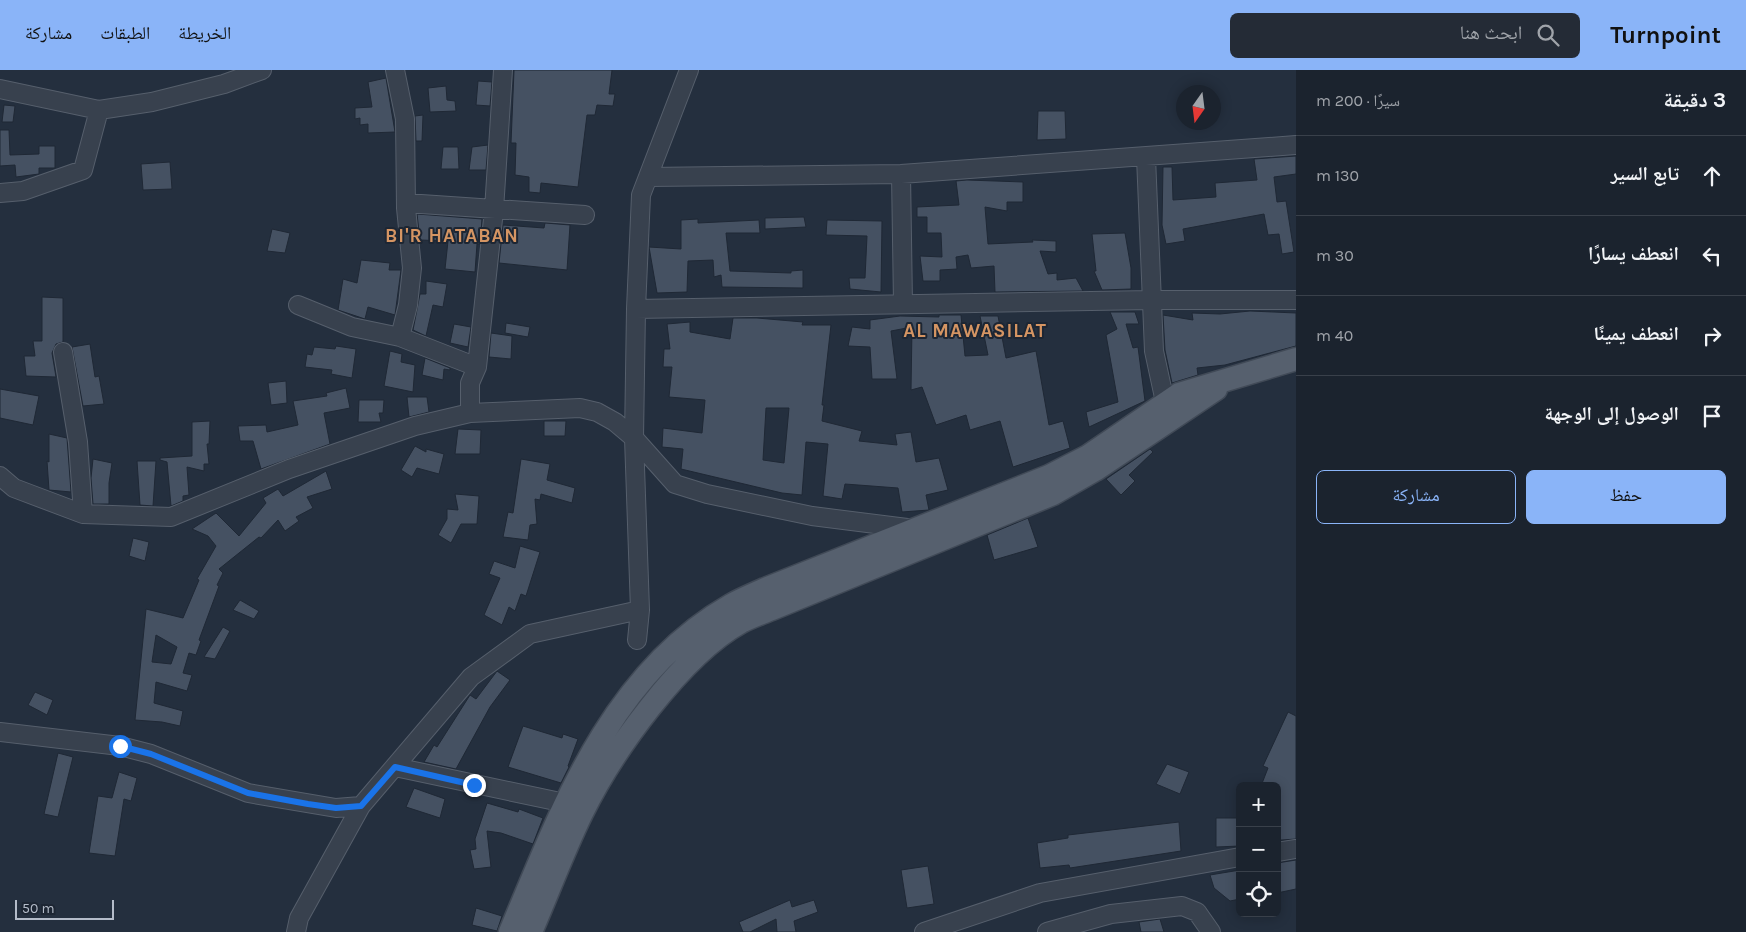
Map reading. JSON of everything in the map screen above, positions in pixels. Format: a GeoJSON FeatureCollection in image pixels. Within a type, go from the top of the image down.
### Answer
{"type":"FeatureCollection","features":[{"type":"Feature","properties":{"kind":"main road"},"geometry":{"type":"LineString","coordinates":[[510,932],[565,803],[602,733],[655,665],[695,631],[731,605],[765,589],[1049,476],[1088,456],[1179,394],[1296,359]]}},
{"type":"Feature","properties":{"kind":"main road"},"geometry":{"type":"LineString","coordinates":[[531,932],[581,814],[599,780],[647,711],[694,659],[719,638],[740,623],[772,608],[1053,494],[1096,470],[1233,377]]}},
{"type":"Feature","properties":{"kind":"street"},"geometry":{"type":"LineString","coordinates":[[0,89],[99,110],[152,102],[224,84],[262,70]]}},
{"type":"Feature","properties":{"kind":"street"},"geometry":{"type":"LineString","coordinates":[[395,70],[405,118],[406,203],[412,268],[408,305],[400,337]]}},
{"type":"Feature","properties":{"kind":"street"},"geometry":{"type":"LineString","coordinates":[[470,413],[470,383],[477,367],[494,210],[503,70]]}},
{"type":"Feature","properties":{"kind":"street"},"geometry":{"type":"LineString","coordinates":[[637,640],[640,610],[634,438],[636,309],[641,195],[690,70]]}},
{"type":"Feature","properties":{"kind":"street"},"geometry":{"type":"LineString","coordinates":[[0,193],[23,191],[83,170],[99,110]]}},
{"type":"Feature","properties":{"kind":"street"},"geometry":{"type":"LineString","coordinates":[[648,176],[900,174],[1296,145]]}},
{"type":"Feature","properties":{"kind":"street"},"geometry":{"type":"LineString","coordinates":[[1146,157],[1154,351],[1166,402]]}},
{"type":"Feature","properties":{"kind":"street"},"geometry":{"type":"LineString","coordinates":[[900,174],[903,304]]}},
{"type":"Feature","properties":{"kind":"street"},"geometry":{"type":"LineString","coordinates":[[406,203],[584,216]]}},
{"type":"Feature","properties":{"kind":"street"},"geometry":{"type":"LineString","coordinates":[[636,309],[1151,300],[1296,300]]}},
{"type":"Feature","properties":{"kind":"street"},"geometry":{"type":"LineString","coordinates":[[298,305],[352,327],[400,337],[477,367]]}},
{"type":"Feature","properties":{"kind":"street"},"geometry":{"type":"LineString","coordinates":[[63,352],[78,442],[83,514]]}},
{"type":"Feature","properties":{"kind":"street"},"geometry":{"type":"LineString","coordinates":[[0,476],[14,488],[83,514],[172,517],[288,469],[415,426],[470,413],[580,408],[597,412],[615,422],[634,438],[674,484],[707,494],[812,516],[915,529]]}},
{"type":"Feature","properties":{"kind":"street"},"geometry":{"type":"LineString","coordinates":[[296,932],[299,918],[361,806],[471,678],[530,634],[640,610]]}},
{"type":"Feature","properties":{"kind":"street"},"geometry":{"type":"LineString","coordinates":[[0,732],[120,746],[151,754],[248,793],[327,807],[361,806]]}},
{"type":"Feature","properties":{"kind":"street"},"geometry":{"type":"LineString","coordinates":[[395,767],[565,803]]}},
{"type":"Feature","properties":{"kind":"street"},"geometry":{"type":"LineString","coordinates":[[1281,851],[1296,849]]}},
{"type":"Feature","properties":{"kind":"street"},"geometry":{"type":"LineString","coordinates":[[924,932],[1040,892],[1236,858]]}},
{"type":"Feature","properties":{"kind":"street"},"geometry":{"type":"LineString","coordinates":[[1047,932],[1088,926],[1111,914],[1182,906],[1197,912],[1212,932]]}},
{"type":"Feature","properties":{"kind":"building"},"geometry":{"type":"Polygon","coordinates":[[[514,70],[612,70],[609,94],[615,94],[613,106],[597,105],[595,115],[587,115],[578,187],[541,183],[540,193],[529,192],[529,177],[515,175],[516,143],[511,143],[514,70]]]}},
{"type":"Feature","properties":{"kind":"building"},"geometry":{"type":"Polygon","coordinates":[[[386,78],[395,132],[368,133],[368,124],[360,125],[360,118],[355,119],[355,108],[372,107],[368,82],[386,78]]]}},
{"type":"Feature","properties":{"kind":"building"},"geometry":{"type":"Polygon","coordinates":[[[478,81],[492,82],[490,106],[476,105],[478,81]]]}},
{"type":"Feature","properties":{"kind":"building"},"geometry":{"type":"Polygon","coordinates":[[[446,86],[447,100],[455,101],[456,111],[430,112],[428,88],[446,86]]]}},
{"type":"Feature","properties":{"kind":"building"},"geometry":{"type":"Polygon","coordinates":[[[4,105],[15,106],[13,122],[2,122],[4,105]]]}},
{"type":"Feature","properties":{"kind":"building"},"geometry":{"type":"Polygon","coordinates":[[[1038,111],[1065,111],[1066,139],[1037,140],[1038,111]]]}},
{"type":"Feature","properties":{"kind":"building"},"geometry":{"type":"Polygon","coordinates":[[[423,115],[422,141],[416,141],[415,116],[423,115]]]}},
{"type":"Feature","properties":{"kind":"building"},"geometry":{"type":"Polygon","coordinates":[[[0,130],[9,130],[10,155],[39,154],[39,146],[55,146],[55,168],[39,168],[39,174],[16,177],[15,165],[0,166],[0,130]]]}},
{"type":"Feature","properties":{"kind":"building"},"geometry":{"type":"Polygon","coordinates":[[[488,145],[486,170],[469,170],[472,147],[488,145]]]}},
{"type":"Feature","properties":{"kind":"building"},"geometry":{"type":"Polygon","coordinates":[[[443,147],[458,147],[459,169],[441,169],[443,147]]]}},
{"type":"Feature","properties":{"kind":"building"},"geometry":{"type":"Polygon","coordinates":[[[1296,156],[1296,174],[1274,177],[1277,202],[1286,201],[1294,252],[1282,254],[1279,234],[1268,235],[1264,214],[1183,229],[1185,241],[1166,244],[1162,225],[1163,167],[1172,167],[1173,200],[1216,197],[1215,183],[1257,180],[1254,159],[1296,156]]]}},
{"type":"Feature","properties":{"kind":"building"},"geometry":{"type":"Polygon","coordinates":[[[170,162],[172,189],[143,190],[141,164],[170,162]]]}},
{"type":"Feature","properties":{"kind":"building"},"geometry":{"type":"Polygon","coordinates":[[[956,181],[1023,182],[1023,202],[1007,202],[1007,211],[985,207],[988,244],[1033,242],[1032,240],[1056,241],[1056,252],[1040,251],[1048,274],[1057,273],[1057,280],[1076,278],[1083,291],[995,292],[994,266],[971,268],[968,255],[956,257],[957,269],[940,270],[940,281],[923,281],[920,256],[942,257],[941,233],[927,233],[927,217],[917,217],[917,207],[959,205],[956,181]]]}},
{"type":"Feature","properties":{"kind":"building"},"geometry":{"type":"Polygon","coordinates":[[[417,214],[482,219],[480,244],[477,244],[475,272],[445,269],[448,241],[420,240],[417,214]]]}},
{"type":"Feature","properties":{"kind":"building"},"geometry":{"type":"Polygon","coordinates":[[[804,217],[806,227],[765,229],[765,218],[804,217]]]}},
{"type":"Feature","properties":{"kind":"building"},"geometry":{"type":"Polygon","coordinates":[[[698,219],[698,223],[759,220],[760,233],[726,233],[730,271],[791,273],[791,271],[803,270],[803,288],[722,287],[721,275],[714,277],[713,260],[688,261],[687,292],[657,293],[649,247],[681,249],[681,220],[698,219]]]}},
{"type":"Feature","properties":{"kind":"building"},"geometry":{"type":"Polygon","coordinates":[[[827,220],[882,221],[881,292],[850,289],[849,278],[865,278],[867,236],[826,235],[827,220]]]}},
{"type":"Feature","properties":{"kind":"building"},"geometry":{"type":"Polygon","coordinates":[[[545,223],[570,225],[567,270],[499,263],[503,225],[544,228],[545,223]]]}},
{"type":"Feature","properties":{"kind":"building"},"geometry":{"type":"Polygon","coordinates":[[[272,229],[290,233],[285,253],[267,251],[272,229]]]}},
{"type":"Feature","properties":{"kind":"building"},"geometry":{"type":"Polygon","coordinates":[[[1125,233],[1131,268],[1131,289],[1102,290],[1094,271],[1096,271],[1092,234],[1125,233]]]}},
{"type":"Feature","properties":{"kind":"building"},"geometry":{"type":"Polygon","coordinates":[[[361,260],[390,263],[389,270],[401,270],[395,315],[368,307],[365,319],[338,310],[343,279],[357,283],[361,260]]]}},
{"type":"Feature","properties":{"kind":"building"},"geometry":{"type":"Polygon","coordinates":[[[426,281],[447,284],[443,307],[433,305],[426,336],[413,330],[420,294],[426,294],[426,281]]]}},
{"type":"Feature","properties":{"kind":"building"},"geometry":{"type":"Polygon","coordinates":[[[42,297],[63,298],[63,342],[56,344],[52,353],[56,377],[26,376],[24,356],[35,356],[33,341],[42,341],[42,297]]]}},
{"type":"Feature","properties":{"kind":"building"},"geometry":{"type":"Polygon","coordinates":[[[1250,311],[1296,313],[1296,346],[1225,365],[1197,368],[1198,375],[1172,383],[1165,350],[1163,315],[1193,320],[1192,313],[1220,314],[1250,311]]]}},
{"type":"Feature","properties":{"kind":"building"},"geometry":{"type":"Polygon","coordinates":[[[1110,312],[1135,312],[1139,324],[1126,324],[1133,348],[1138,347],[1145,401],[1089,427],[1086,412],[1118,402],[1106,335],[1117,329],[1110,312]]]}},
{"type":"Feature","properties":{"kind":"building"},"geometry":{"type":"Polygon","coordinates":[[[939,315],[961,315],[965,356],[988,355],[980,316],[998,316],[1006,358],[1036,351],[1049,425],[1063,421],[1070,448],[1013,467],[1000,421],[970,430],[966,415],[936,425],[922,387],[911,390],[912,327],[891,331],[897,379],[872,379],[870,347],[848,346],[852,327],[870,329],[870,320],[900,316],[939,317],[939,315]]]}},
{"type":"Feature","properties":{"kind":"building"},"geometry":{"type":"Polygon","coordinates":[[[733,318],[803,322],[802,325],[831,325],[822,421],[862,431],[859,441],[897,445],[895,434],[911,432],[916,462],[939,458],[948,490],[926,495],[929,510],[902,512],[898,488],[845,484],[842,499],[823,496],[828,444],[806,442],[802,495],[782,493],[681,469],[683,449],[662,447],[663,428],[702,433],[705,400],[669,397],[672,367],[663,367],[664,349],[670,349],[667,324],[690,322],[690,332],[730,339],[733,318]],[[766,408],[763,460],[784,463],[789,408],[766,408]]]}},
{"type":"Feature","properties":{"kind":"building"},"geometry":{"type":"Polygon","coordinates":[[[506,323],[530,327],[528,337],[505,333],[506,323]]]}},
{"type":"Feature","properties":{"kind":"building"},"geometry":{"type":"Polygon","coordinates":[[[454,324],[471,327],[468,347],[450,343],[454,324]]]}},
{"type":"Feature","properties":{"kind":"building"},"geometry":{"type":"Polygon","coordinates":[[[491,333],[512,336],[511,359],[489,357],[491,333]]]}},
{"type":"Feature","properties":{"kind":"building"},"geometry":{"type":"Polygon","coordinates":[[[90,344],[95,377],[99,376],[104,404],[83,406],[72,347],[90,344]]]}},
{"type":"Feature","properties":{"kind":"building"},"geometry":{"type":"Polygon","coordinates":[[[336,346],[356,349],[352,378],[331,374],[332,370],[305,367],[307,354],[312,355],[314,347],[335,349],[336,346]]]}},
{"type":"Feature","properties":{"kind":"building"},"geometry":{"type":"Polygon","coordinates":[[[390,351],[402,354],[401,362],[415,365],[413,392],[384,386],[390,351]]]}},
{"type":"Feature","properties":{"kind":"building"},"geometry":{"type":"Polygon","coordinates":[[[425,358],[450,368],[450,370],[444,369],[443,380],[422,375],[425,358]]]}},
{"type":"Feature","properties":{"kind":"building"},"geometry":{"type":"Polygon","coordinates":[[[286,381],[287,403],[271,405],[268,383],[286,381]]]}},
{"type":"Feature","properties":{"kind":"building"},"geometry":{"type":"Polygon","coordinates":[[[346,388],[350,408],[324,413],[330,444],[261,469],[253,441],[240,441],[238,426],[266,425],[267,432],[298,425],[293,401],[327,396],[326,393],[346,388]]]}},
{"type":"Feature","properties":{"kind":"building"},"geometry":{"type":"Polygon","coordinates":[[[0,389],[39,396],[33,425],[0,418],[0,389]]]}},
{"type":"Feature","properties":{"kind":"building"},"geometry":{"type":"Polygon","coordinates":[[[407,397],[427,397],[429,412],[409,417],[407,397]]]}},
{"type":"Feature","properties":{"kind":"building"},"geometry":{"type":"Polygon","coordinates":[[[359,400],[384,400],[383,413],[379,413],[381,422],[358,422],[359,400]]]}},
{"type":"Feature","properties":{"kind":"building"},"geometry":{"type":"Polygon","coordinates":[[[210,421],[209,444],[207,444],[209,464],[204,464],[204,471],[187,467],[189,495],[183,496],[183,501],[171,506],[167,462],[160,460],[160,458],[192,456],[192,422],[210,421]]]}},
{"type":"Feature","properties":{"kind":"building"},"geometry":{"type":"Polygon","coordinates":[[[544,421],[566,421],[565,436],[544,436],[544,421]]]}},
{"type":"Feature","properties":{"kind":"building"},"geometry":{"type":"Polygon","coordinates":[[[458,429],[481,430],[480,454],[455,454],[458,429]]]}},
{"type":"Feature","properties":{"kind":"building"},"geometry":{"type":"Polygon","coordinates":[[[49,434],[67,438],[71,492],[49,490],[47,461],[49,462],[49,434]]]}},
{"type":"Feature","properties":{"kind":"building"},"geometry":{"type":"Polygon","coordinates":[[[415,446],[426,452],[426,449],[444,454],[439,474],[417,468],[412,477],[401,470],[415,446]]]}},
{"type":"Feature","properties":{"kind":"building"},"geometry":{"type":"Polygon","coordinates":[[[1150,449],[1153,452],[1129,475],[1135,481],[1121,495],[1106,479],[1150,449]]]}},
{"type":"Feature","properties":{"kind":"building"},"geometry":{"type":"Polygon","coordinates":[[[93,459],[112,463],[109,483],[109,504],[93,504],[91,478],[93,459]]]}},
{"type":"Feature","properties":{"kind":"building"},"geometry":{"type":"Polygon","coordinates":[[[521,459],[550,464],[547,480],[575,488],[572,503],[541,494],[540,500],[535,499],[537,524],[530,525],[528,540],[503,537],[508,512],[513,513],[521,459]]]}},
{"type":"Feature","properties":{"kind":"building"},"geometry":{"type":"Polygon","coordinates":[[[137,461],[156,461],[153,506],[140,505],[137,461]]]}},
{"type":"Feature","properties":{"kind":"building"},"geometry":{"type":"Polygon","coordinates":[[[326,471],[332,489],[307,497],[313,508],[296,517],[299,521],[285,531],[278,520],[261,538],[259,537],[219,569],[223,573],[217,585],[219,586],[199,640],[201,641],[196,655],[189,653],[183,673],[192,675],[187,691],[156,682],[154,703],[183,711],[180,726],[162,722],[135,720],[146,609],[183,618],[199,580],[197,579],[216,546],[208,536],[192,529],[216,513],[239,536],[266,503],[263,498],[278,489],[283,496],[326,471]],[[156,635],[152,662],[171,664],[177,647],[156,635]]]}},
{"type":"Feature","properties":{"kind":"building"},"geometry":{"type":"Polygon","coordinates":[[[455,494],[479,496],[477,524],[461,524],[451,543],[438,535],[447,519],[447,509],[458,510],[455,494]]]}},
{"type":"Feature","properties":{"kind":"building"},"geometry":{"type":"Polygon","coordinates":[[[1028,518],[1038,547],[994,560],[987,535],[1028,518]]]}},
{"type":"Feature","properties":{"kind":"building"},"geometry":{"type":"Polygon","coordinates":[[[133,538],[149,542],[145,561],[129,556],[133,538]]]}},
{"type":"Feature","properties":{"kind":"building"},"geometry":{"type":"Polygon","coordinates":[[[520,546],[540,552],[526,596],[521,594],[515,611],[509,607],[502,625],[484,615],[500,578],[489,574],[494,561],[515,568],[520,546]]]}},
{"type":"Feature","properties":{"kind":"building"},"geometry":{"type":"Polygon","coordinates":[[[240,600],[259,611],[254,619],[233,610],[240,600]]]}},
{"type":"Feature","properties":{"kind":"building"},"geometry":{"type":"Polygon","coordinates":[[[223,627],[230,631],[215,659],[204,657],[223,627]]]}},
{"type":"Feature","properties":{"kind":"building"},"geometry":{"type":"Polygon","coordinates":[[[497,671],[510,680],[490,707],[456,769],[424,762],[434,745],[437,747],[470,695],[476,699],[497,671]]]}},
{"type":"Feature","properties":{"kind":"building"},"geometry":{"type":"Polygon","coordinates":[[[35,692],[53,700],[47,715],[28,705],[35,692]]]}},
{"type":"Feature","properties":{"kind":"building"},"geometry":{"type":"Polygon","coordinates":[[[1288,712],[1296,716],[1296,839],[1281,840],[1281,782],[1263,782],[1268,768],[1263,766],[1288,712]]]}},
{"type":"Feature","properties":{"kind":"building"},"geometry":{"type":"Polygon","coordinates":[[[523,726],[562,738],[563,734],[578,739],[569,767],[561,783],[508,767],[523,726]]]}},
{"type":"Feature","properties":{"kind":"building"},"geometry":{"type":"Polygon","coordinates":[[[58,753],[73,757],[58,817],[44,814],[58,753]]]}},
{"type":"Feature","properties":{"kind":"building"},"geometry":{"type":"Polygon","coordinates":[[[1167,764],[1189,772],[1180,794],[1156,784],[1167,764]]]}},
{"type":"Feature","properties":{"kind":"building"},"geometry":{"type":"Polygon","coordinates":[[[119,772],[137,778],[131,801],[124,799],[115,856],[89,853],[98,796],[112,798],[119,772]]]}},
{"type":"Feature","properties":{"kind":"building"},"geometry":{"type":"Polygon","coordinates":[[[414,788],[445,799],[440,818],[406,807],[414,788]]]}},
{"type":"Feature","properties":{"kind":"building"},"geometry":{"type":"Polygon","coordinates":[[[487,803],[518,812],[519,809],[543,818],[533,844],[501,833],[487,831],[491,867],[474,869],[470,850],[476,849],[475,839],[487,803]]]}},
{"type":"Feature","properties":{"kind":"building"},"geometry":{"type":"Polygon","coordinates":[[[1216,818],[1236,818],[1236,846],[1216,847],[1216,818]]]}},
{"type":"Feature","properties":{"kind":"building"},"geometry":{"type":"Polygon","coordinates":[[[1179,822],[1181,851],[1070,868],[1069,865],[1040,868],[1037,843],[1068,838],[1068,835],[1179,822]]]}},
{"type":"Feature","properties":{"kind":"building"},"geometry":{"type":"Polygon","coordinates":[[[1296,860],[1296,889],[1281,892],[1281,862],[1296,860]]]}},
{"type":"Feature","properties":{"kind":"building"},"geometry":{"type":"Polygon","coordinates":[[[928,866],[934,904],[907,908],[901,870],[928,866]]]}},
{"type":"Feature","properties":{"kind":"building"},"geometry":{"type":"Polygon","coordinates":[[[1236,871],[1236,900],[1230,901],[1214,888],[1210,875],[1236,871]]]}},
{"type":"Feature","properties":{"kind":"building"},"geometry":{"type":"Polygon","coordinates":[[[790,900],[792,907],[814,900],[818,912],[794,921],[796,932],[777,932],[776,919],[750,932],[743,932],[739,922],[790,900]]]}},
{"type":"Feature","properties":{"kind":"building"},"geometry":{"type":"Polygon","coordinates":[[[476,908],[502,916],[497,931],[472,925],[476,908]]]}},
{"type":"Feature","properties":{"kind":"building"},"geometry":{"type":"Polygon","coordinates":[[[1160,919],[1164,932],[1141,932],[1139,922],[1160,919]]]}},
{"type":"Feature","properties":{"kind":"district","name":"BI'R HATABAN"},"geometry":{"type":"Point","coordinates":[452,235]}},
{"type":"Feature","properties":{"kind":"district","name":"AL MAWASILAT"},"geometry":{"type":"Point","coordinates":[975,330]}},
{"type":"Feature","properties":{"kind":"route"},"geometry":{"type":"LineString","coordinates":[[120,746],[151,754],[184,766],[248,793],[336,808],[361,806],[395,767],[474,785]]}}]}
